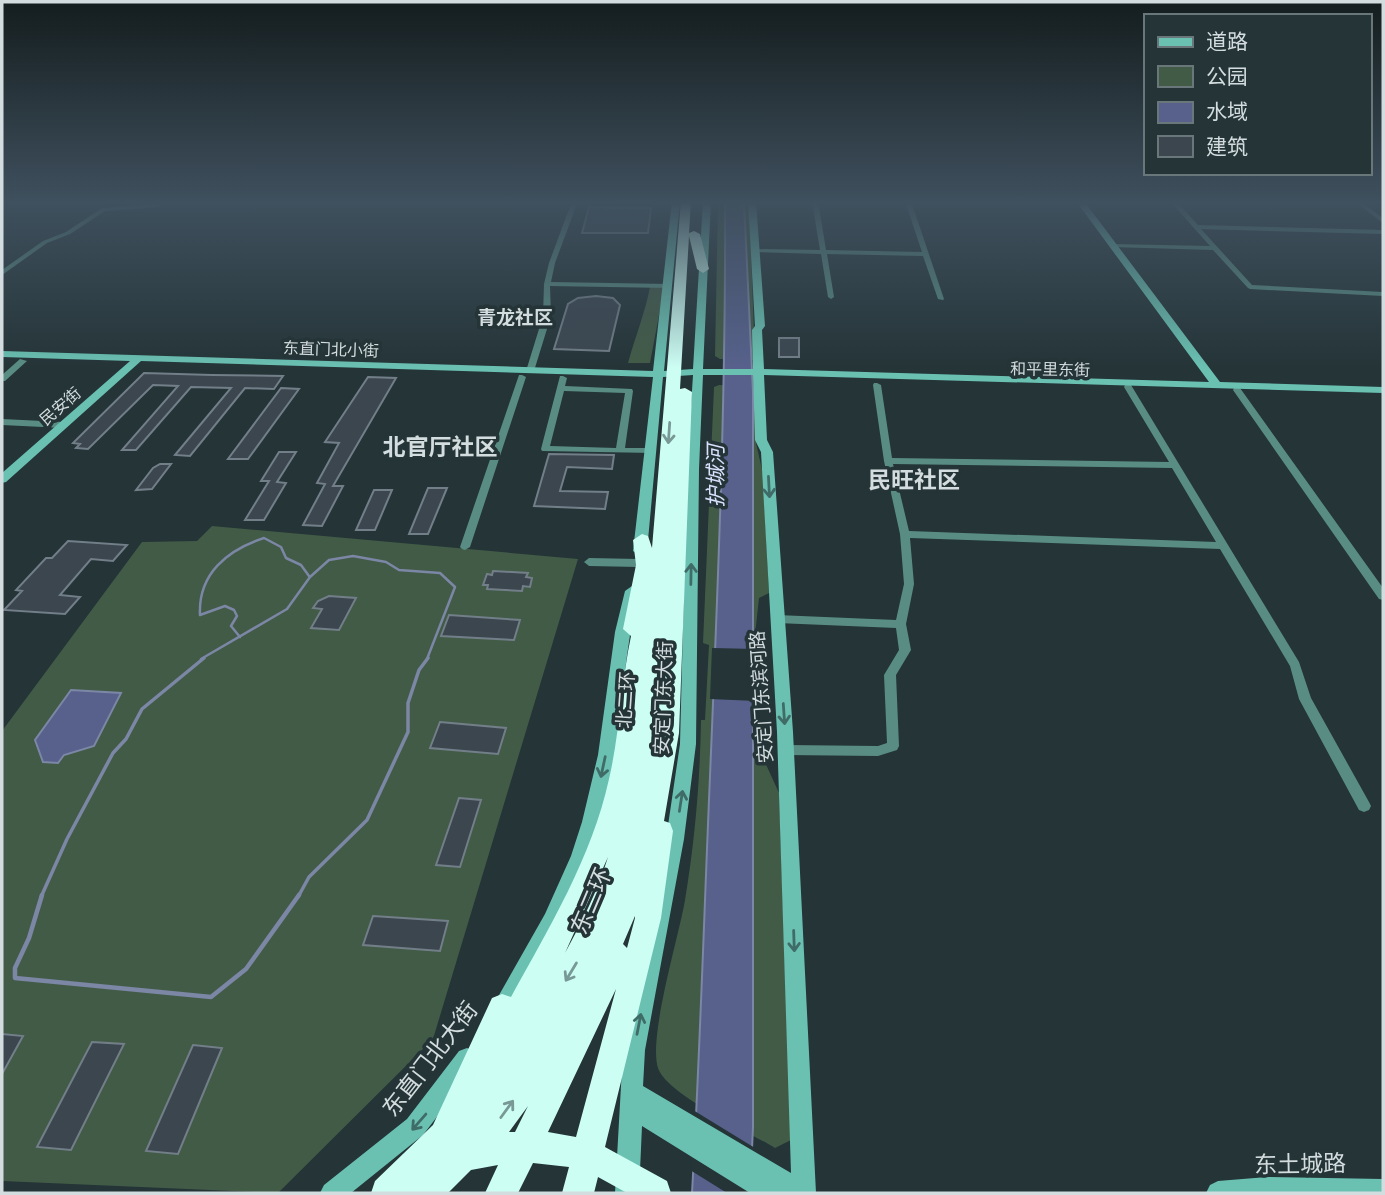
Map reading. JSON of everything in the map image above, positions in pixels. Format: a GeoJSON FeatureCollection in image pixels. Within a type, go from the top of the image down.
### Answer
{"type":"FeatureCollection","features":[{"type":"Feature","properties":{"kind":"highway","name":"北二环"},"geometry":{"type":"LineString","coordinates":[[439,1144],[502,1073],[550,1008],[587,945],[610,891],[642,783],[657,575],[692,268],[690,257]]}},
{"type":"Feature","properties":{"kind":"highway"},"geometry":{"type":"LineString","coordinates":[[692,268],[693,257]]}},
{"type":"Feature","properties":{"kind":"highway"},"geometry":{"type":"LineString","coordinates":[[627,722],[627,664],[645,565],[642,540]]}},
{"type":"Feature","properties":{"kind":"highway"},"geometry":{"type":"LineString","coordinates":[[439,1193],[456,1135],[598,855],[616,800],[638,648],[657,575]]}},
{"type":"Feature","properties":{"kind":"highway","name":"东二环"},"geometry":{"type":"LineString","coordinates":[[425,1193],[498,1122],[567,1027],[620,921],[646,851],[668,733],[657,575]]}},
{"type":"Feature","properties":{"kind":"highway"},"geometry":{"type":"LineString","coordinates":[[578,1193],[648,918],[656,872],[668,733]]}},
{"type":"Feature","properties":{"kind":"highway"},"geometry":{"type":"LineString","coordinates":[[501,1193],[610,969],[624,935],[646,851]]}},
{"type":"Feature","properties":{"kind":"highway"},"geometry":{"type":"LineString","coordinates":[[386,1193],[439,1144],[502,1008]]}},
{"type":"Feature","properties":{"kind":"highway"},"geometry":{"type":"LineString","coordinates":[[386,1193],[449,1160],[490,1149],[534,1146],[563,1149],[612,1165],[654,1193]]}},
{"type":"Feature","properties":{"kind":"street"},"geometry":{"type":"LineString","coordinates":[[2,273],[25,257]]}},
{"type":"Feature","properties":{"kind":"street"},"geometry":{"type":"LineString","coordinates":[[465,547],[547,316],[547,284],[556,257]]}},
{"type":"Feature","properties":{"kind":"street"},"geometry":{"type":"LineString","coordinates":[[657,575],[642,540],[672,257]]}},
{"type":"Feature","properties":{"kind":"street","name":"安定门东大街"},"geometry":{"type":"LineString","coordinates":[[627,1193],[642,1106],[634,1049],[675,839],[688,744],[693,469],[702,302],[692,268],[695,257]]}},
{"type":"Feature","properties":{"kind":"street","name":"安定门东滨河路"},"geometry":{"type":"LineString","coordinates":[[755,257],[760,326],[757,330],[761,440],[767,452],[786,750],[803,1193]]}},
{"type":"Feature","properties":{"kind":"street"},"geometry":{"type":"LineString","coordinates":[[824,257],[831,298]]}},
{"type":"Feature","properties":{"kind":"street"},"geometry":{"type":"LineString","coordinates":[[926,257],[941,299]]}},
{"type":"Feature","properties":{"kind":"street"},"geometry":{"type":"LineString","coordinates":[[1122,257],[1217,385],[1237,390],[1383,596]]}},
{"type":"Feature","properties":{"kind":"street"},"geometry":{"type":"LineString","coordinates":[[1223,257],[1250,287],[1316,288],[1338,293],[1383,294]]}},
{"type":"Feature","properties":{"kind":"street"},"geometry":{"type":"LineString","coordinates":[[547,284],[669,286]]}},
{"type":"Feature","properties":{"kind":"street"},"geometry":{"type":"LineString","coordinates":[[667,302],[702,302]]}},
{"type":"Feature","properties":{"kind":"street"},"geometry":{"type":"LineString","coordinates":[[760,326],[765,375],[767,452]]}},
{"type":"Feature","properties":{"kind":"street"},"geometry":{"type":"LineString","coordinates":[[663,344],[700,345]]}},
{"type":"Feature","properties":{"kind":"street","name":"东直门北小街"},"geometry":{"type":"LineString","coordinates":[[2,354],[659,381]]}},
{"type":"Feature","properties":{"kind":"street","name":"东直门北小街"},"geometry":{"type":"LineString","coordinates":[[2,361],[136,361]]}},
{"type":"Feature","properties":{"kind":"street"},"geometry":{"type":"LineString","coordinates":[[2,379],[23,361]]}},
{"type":"Feature","properties":{"kind":"street","name":"民安街"},"geometry":{"type":"LineString","coordinates":[[2,479],[136,361]]}},
{"type":"Feature","properties":{"kind":"street","name":"东直门北小街"},"geometry":{"type":"LineString","coordinates":[[526,374],[562,383],[659,381]]}},
{"type":"Feature","properties":{"kind":"street","name":"和平里东街"},"geometry":{"type":"LineString","coordinates":[[698,379],[716,374],[1217,385],[1383,392]]}},
{"type":"Feature","properties":{"kind":"street","name":"和平里东街"},"geometry":{"type":"LineString","coordinates":[[765,375],[1383,392]]}},
{"type":"Feature","properties":{"kind":"street"},"geometry":{"type":"LineString","coordinates":[[659,381],[698,379]]}},
{"type":"Feature","properties":{"kind":"street"},"geometry":{"type":"LineString","coordinates":[[659,381],[698,379]]}},
{"type":"Feature","properties":{"kind":"street"},"geometry":{"type":"LineString","coordinates":[[620,450],[629,391],[562,383],[545,449],[651,451]]}},
{"type":"Feature","properties":{"kind":"street"},"geometry":{"type":"LineString","coordinates":[[786,750],[878,751],[893,746],[890,675],[905,650],[901,624],[905,591],[909,584],[905,534],[888,461],[877,385]]}},
{"type":"Feature","properties":{"kind":"street"},"geometry":{"type":"LineString","coordinates":[[1128,387],[1295,665],[1305,699],[1364,806]]}},
{"type":"Feature","properties":{"kind":"street"},"geometry":{"type":"LineString","coordinates":[[2,422],[63,425]]}},
{"type":"Feature","properties":{"kind":"street"},"geometry":{"type":"LineString","coordinates":[[888,461],[1175,465]]}},
{"type":"Feature","properties":{"kind":"street"},"geometry":{"type":"LineString","coordinates":[[650,467],[693,469]]}},
{"type":"Feature","properties":{"kind":"street"},"geometry":{"type":"LineString","coordinates":[[905,534],[1225,546]]}},
{"type":"Feature","properties":{"kind":"street"},"geometry":{"type":"LineString","coordinates":[[589,562],[657,575]]}},
{"type":"Feature","properties":{"kind":"street"},"geometry":{"type":"LineString","coordinates":[[502,1008],[554,913],[588,835],[606,757],[622,627],[657,575]]}},
{"type":"Feature","properties":{"kind":"street"},"geometry":{"type":"LineString","coordinates":[[777,619],[901,624]]}},
{"type":"Feature","properties":{"kind":"street","name":"东直门北大街"},"geometry":{"type":"LineString","coordinates":[[332,1193],[415,1127],[502,1008]]}},
{"type":"Feature","properties":{"kind":"street"},"geometry":{"type":"LineString","coordinates":[[642,1106],[777,1187],[803,1193]]}},
{"type":"Feature","properties":{"kind":"street","name":"东土城路"},"geometry":{"type":"LineString","coordinates":[[1218,1193],[1267,1189],[1383,1191]]}},
{"type":"Feature","properties":{"kind":"green space"},"geometry":{"type":"Polygon","coordinates":[[[717,257],[751,257],[755,360],[720,359],[715,356],[717,257]]]}},
{"type":"Feature","properties":{"kind":"green space"},"geometry":{"type":"Polygon","coordinates":[[[650,287],[664,288],[650,363],[628,363],[645,306],[650,287]]]}},
{"type":"Feature","properties":{"kind":"green space"},"geometry":{"type":"Polygon","coordinates":[[[714,387],[755,387],[756,443],[763,474],[769,593],[759,598],[755,635],[754,738],[779,793],[791,1140],[775,1148],[676,1090],[658,1068],[656,1053],[661,1011],[689,878],[701,720],[705,720],[709,645],[703,643],[714,387]]]}},
{"type":"Feature","properties":{"kind":"green space"},"geometry":{"type":"Polygon","coordinates":[[[212,526],[578,559],[433,1039],[278,1193],[2,1181],[2,731],[142,542],[197,541],[212,526]]]}},
{"type":"Feature","properties":{"kind":"water"},"geometry":{"type":"Polygon","coordinates":[[[725,257],[747,257],[753,392],[753,1127],[750,1193],[692,1193],[719,560],[725,257]]]}},
{"type":"Feature","properties":{"kind":"water"},"geometry":{"type":"Polygon","coordinates":[[[71,690],[121,693],[94,746],[64,755],[58,763],[43,762],[35,740],[71,690]]]}},
{"type":"Feature","properties":{"kind":"pier"},"geometry":{"type":"Polygon","coordinates":[[[712,648],[756,649],[756,701],[710,699],[712,648]]]}},
{"type":"Feature","properties":{"kind":"pier"},"geometry":{"type":"Polygon","coordinates":[[[693,1110],[755,1148],[753,1193],[727,1193],[690,1170],[693,1110]]]}},
{"type":"Feature","properties":{"kind":"building"},"geometry":{"type":"Polygon","coordinates":[[[578,298],[613,298],[620,305],[609,351],[554,349],[568,304],[578,298]]]}},
{"type":"Feature","properties":{"kind":"building"},"geometry":{"type":"Polygon","coordinates":[[[779,338],[799,338],[799,357],[779,357],[779,338]]]}},
{"type":"Feature","properties":{"kind":"building"},"geometry":{"type":"Polygon","coordinates":[[[144,373],[283,376],[274,389],[245,388],[190,456],[175,455],[231,388],[191,387],[136,450],[122,450],[178,386],[153,385],[88,449],[76,448],[80,444],[73,443],[144,373]]]}},
{"type":"Feature","properties":{"kind":"building"},"geometry":{"type":"Polygon","coordinates":[[[368,377],[396,378],[333,486],[343,486],[322,526],[303,525],[325,484],[317,483],[339,443],[325,442],[368,377]]]}},
{"type":"Feature","properties":{"kind":"building"},"geometry":{"type":"Polygon","coordinates":[[[281,388],[299,389],[248,459],[228,459],[281,388]]]}},
{"type":"Feature","properties":{"kind":"building"},"geometry":{"type":"Polygon","coordinates":[[[279,452],[296,452],[277,482],[286,483],[264,520],[245,520],[269,481],[261,481],[279,452]]]}},
{"type":"Feature","properties":{"kind":"building"},"geometry":{"type":"Polygon","coordinates":[[[549,454],[614,455],[612,469],[567,467],[560,491],[608,492],[605,509],[534,506],[549,454]]]}},
{"type":"Feature","properties":{"kind":"building"},"geometry":{"type":"Polygon","coordinates":[[[160,464],[171,464],[152,489],[136,490],[153,468],[160,464]]]}},
{"type":"Feature","properties":{"kind":"building"},"geometry":{"type":"Polygon","coordinates":[[[428,488],[447,488],[428,534],[409,534],[428,488]]]}},
{"type":"Feature","properties":{"kind":"building"},"geometry":{"type":"Polygon","coordinates":[[[374,490],[392,490],[375,530],[356,530],[374,490]]]}},
{"type":"Feature","properties":{"kind":"building"},"geometry":{"type":"Polygon","coordinates":[[[68,541],[127,545],[113,561],[91,559],[60,595],[80,597],[65,614],[4,610],[22,591],[16,590],[46,558],[52,558],[68,541]]]}},
{"type":"Feature","properties":{"kind":"building"},"geometry":{"type":"Polygon","coordinates":[[[493,571],[528,573],[526,577],[532,578],[530,587],[523,586],[522,591],[487,589],[488,585],[483,585],[487,574],[492,575],[493,571]]]}},
{"type":"Feature","properties":{"kind":"building"},"geometry":{"type":"Polygon","coordinates":[[[329,596],[356,598],[339,630],[311,628],[322,609],[313,608],[318,601],[329,596]]]}},
{"type":"Feature","properties":{"kind":"building"},"geometry":{"type":"Polygon","coordinates":[[[449,615],[520,620],[514,640],[441,636],[449,615]]]}},
{"type":"Feature","properties":{"kind":"building"},"geometry":{"type":"Polygon","coordinates":[[[440,722],[506,728],[498,754],[430,748],[440,722]]]}},
{"type":"Feature","properties":{"kind":"building"},"geometry":{"type":"Polygon","coordinates":[[[459,798],[481,800],[460,867],[436,865],[459,798]]]}},
{"type":"Feature","properties":{"kind":"building"},"geometry":{"type":"Polygon","coordinates":[[[373,916],[448,921],[440,951],[363,945],[373,916]]]}},
{"type":"Feature","properties":{"kind":"building"},"geometry":{"type":"Polygon","coordinates":[[[2,1034],[23,1036],[2,1074],[2,1034]]]}},
{"type":"Feature","properties":{"kind":"building"},"geometry":{"type":"Polygon","coordinates":[[[92,1042],[124,1044],[71,1150],[37,1147],[92,1042]]]}},
{"type":"Feature","properties":{"kind":"building"},"geometry":{"type":"Polygon","coordinates":[[[193,1045],[222,1048],[178,1154],[146,1151],[193,1045]]]}},
{"type":"Feature","properties":{"kind":"waterway"},"geometry":{"type":"LineString","coordinates":[[240,637],[231,626],[237,616],[234,610],[225,606],[200,615],[204,587],[217,566],[227,557],[264,538],[281,547],[286,558],[301,565],[309,576]]}},
{"type":"Feature","properties":{"kind":"waterway"},"geometry":{"type":"LineString","coordinates":[[240,637],[287,609],[310,577],[329,560],[353,556],[386,562],[399,570],[440,573],[455,587],[427,659]]}},
{"type":"Feature","properties":{"kind":"waterway"},"geometry":{"type":"LineString","coordinates":[[201,659],[240,637]]}},
{"type":"Feature","properties":{"kind":"waterway"},"geometry":{"type":"LineString","coordinates":[[41,897],[67,839],[113,753],[126,739],[142,709],[204,658]]}},
{"type":"Feature","properties":{"kind":"waterway"},"geometry":{"type":"LineString","coordinates":[[298,897],[309,877],[367,820],[408,732],[408,703],[419,670],[428,658]]}},
{"type":"Feature","properties":{"kind":"waterway"},"geometry":{"type":"LineString","coordinates":[[42,895],[29,938],[15,968],[15,978],[211,997],[246,969],[299,895]]}},
{"type":"Feature","properties":{"kind":"district","name":"青龙社区"},"geometry":{"type":"Point","coordinates":[515,317]}},
{"type":"Feature","properties":{"kind":"district","name":"北官厅社区"},"geometry":{"type":"Point","coordinates":[440,447]}},
{"type":"Feature","properties":{"kind":"district","name":"民旺社区"},"geometry":{"type":"Point","coordinates":[914,480]}},
{"type":"Feature","properties":{"kind":"water label","name":"护城河"},"geometry":{"type":"Point","coordinates":[716,476]}}]}
